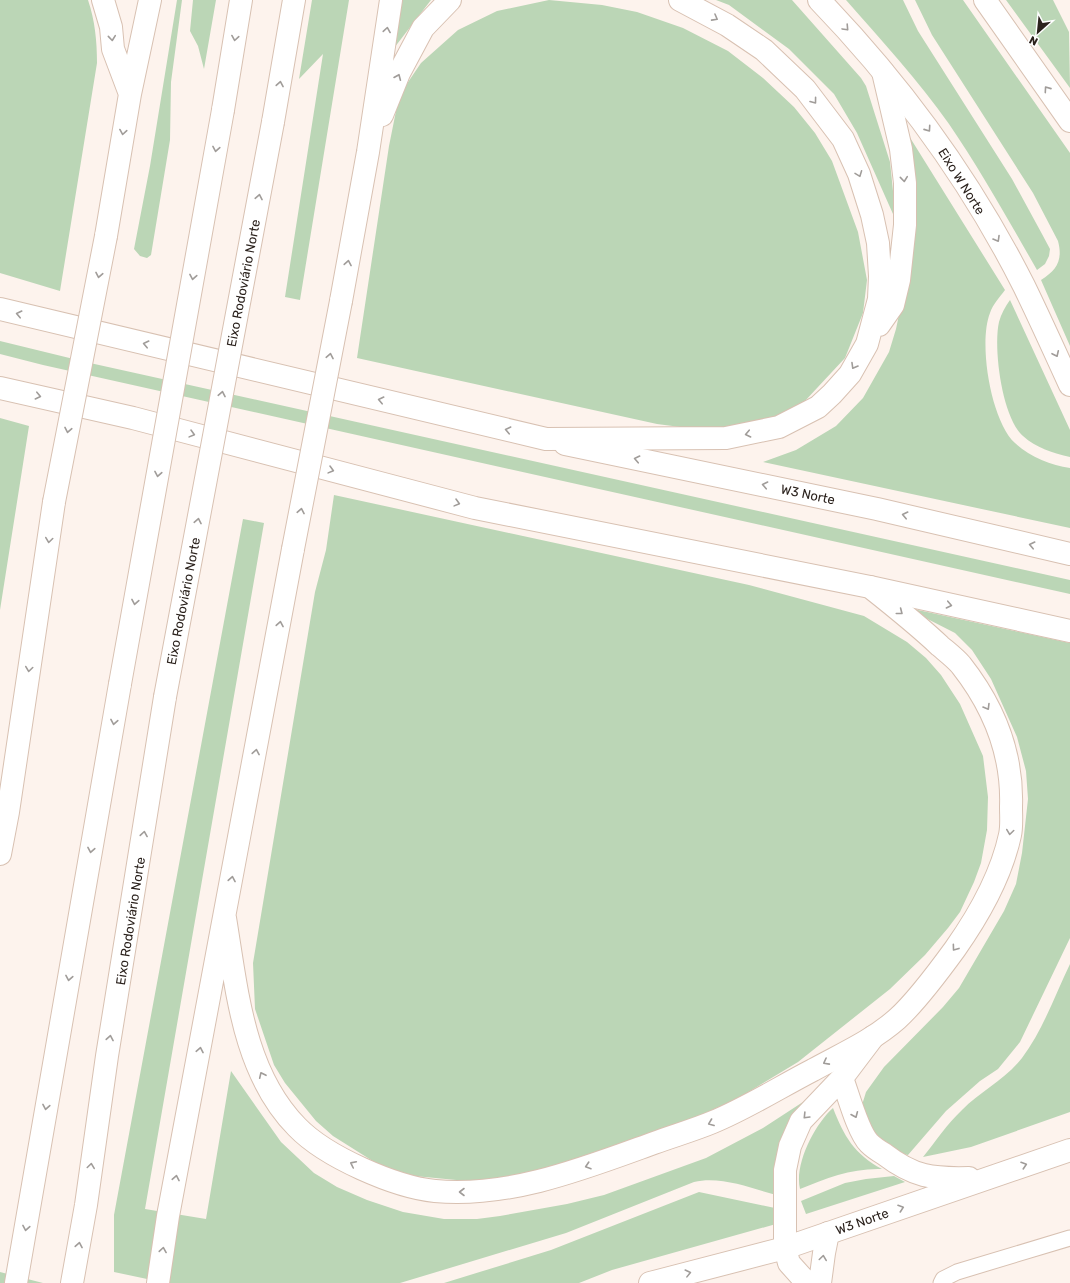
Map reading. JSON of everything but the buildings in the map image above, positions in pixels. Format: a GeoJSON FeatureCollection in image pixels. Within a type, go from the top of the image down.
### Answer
{"type":"FeatureCollection","features":[{"type":"Feature","properties":{"kind":"main road"},"geometry":{"type":"LineString","coordinates":[[103,0],[111,27],[113,49],[130,94]]}},
{"type":"Feature","properties":{"kind":"main road"},"geometry":{"type":"LineString","coordinates":[[0,854],[8,812],[54,502],[106,236],[130,94],[150,0]]}},
{"type":"Feature","properties":{"kind":"main road"},"geometry":{"type":"LineString","coordinates":[[16,1283],[120,684],[223,110],[241,0]]}},
{"type":"Feature","properties":{"kind":"main road","name":"Eixo Rodoviário Norte"},"geometry":{"type":"LineString","coordinates":[[72,1283],[86,1205],[107,1056],[165,697],[273,122],[294,0]]}},
{"type":"Feature","properties":{"kind":"main road"},"geometry":{"type":"LineString","coordinates":[[158,1283],[168,1216],[341,301],[368,152],[391,0]]}},
{"type":"Feature","properties":{"kind":"main road"},"geometry":{"type":"LineString","coordinates":[[368,152],[399,73],[423,28],[450,0]]}},
{"type":"Feature","properties":{"kind":"main road"},"geometry":{"type":"LineString","coordinates":[[680,0],[727,25],[764,50],[805,88],[843,139],[859,174],[872,215],[878,243],[880,276],[879,299],[867,344]]}},
{"type":"Feature","properties":{"kind":"main road","name":"Eixo W Norte"},"geometry":{"type":"LineString","coordinates":[[818,0],[848,30],[927,127],[972,194],[1024,286],[1070,385]]}},
{"type":"Feature","properties":{"kind":"main road"},"geometry":{"type":"LineString","coordinates":[[985,0],[1070,121]]}},
{"type":"Feature","properties":{"kind":"main road"},"geometry":{"type":"LineString","coordinates":[[0,309],[546,439],[726,438],[779,427],[818,407],[832,394],[850,374],[867,344],[893,304],[899,280],[905,225],[905,183],[901,149],[883,72]]}},
{"type":"Feature","properties":{"kind":"main road"},"geometry":{"type":"LineString","coordinates":[[0,388],[133,418],[475,508],[870,588],[1070,631]]}},
{"type":"Feature","properties":{"kind":"main road","name":"W3 Norte"},"geometry":{"type":"LineString","coordinates":[[546,439],[869,507],[1070,554]]}},
{"type":"Feature","properties":{"kind":"main road"},"geometry":{"type":"LineString","coordinates":[[225,918],[241,1016],[252,1051],[263,1077],[280,1106],[298,1128],[322,1147],[351,1163],[414,1188],[438,1192],[475,1192],[510,1187],[559,1175],[715,1122],[873,1037],[899,1017],[942,967],[971,926],[994,885],[1010,834],[1012,785],[1008,758],[998,724],[959,663],[920,628],[870,588]]}},
{"type":"Feature","properties":{"kind":"main road"},"geometry":{"type":"LineString","coordinates":[[0,832],[8,812]]}},
{"type":"Feature","properties":{"kind":"main road"},"geometry":{"type":"LineString","coordinates":[[807,1283],[789,1263],[785,1248],[785,1170],[790,1146],[801,1121],[842,1078],[873,1037]]}},
{"type":"Feature","properties":{"kind":"main road"},"geometry":{"type":"LineString","coordinates":[[842,1078],[854,1114],[868,1142],[900,1167],[926,1177],[945,1179],[987,1178]]}},
{"type":"Feature","properties":{"kind":"main road","name":"W3 Norte"},"geometry":{"type":"LineString","coordinates":[[650,1283],[785,1248],[1070,1150]]}},
{"type":"Feature","properties":{"kind":"main road"},"geometry":{"type":"LineString","coordinates":[[820,1283],[828,1233]]}},
{"type":"Feature","properties":{"kind":"lane"},"geometry":{"type":"LineString","coordinates":[[941,1283],[943,1279],[957,1272],[1070,1238]]}},
{"type":"Feature","properties":{"kind":"green space"},"geometry":{"type":"Polygon","coordinates":[[[0,0],[88,0],[94,23],[97,63],[60,291],[0,273],[0,0]]]}},
{"type":"Feature","properties":{"kind":"green space"},"geometry":{"type":"Polygon","coordinates":[[[177,0],[182,0],[171,82],[170,140],[151,255],[147,258],[140,256],[134,249],[150,166],[177,0]]]}},
{"type":"Feature","properties":{"kind":"green space"},"geometry":{"type":"Polygon","coordinates":[[[193,0],[216,0],[204,69],[198,46],[190,31],[193,0]]]}},
{"type":"Feature","properties":{"kind":"green space"},"geometry":{"type":"Polygon","coordinates":[[[312,0],[349,0],[300,300],[285,297],[323,54],[299,79],[312,0]]]}},
{"type":"Feature","properties":{"kind":"green space"},"geometry":{"type":"Polygon","coordinates":[[[400,0],[431,0],[391,52],[400,0]]]}},
{"type":"Feature","properties":{"kind":"green space"},"geometry":{"type":"Polygon","coordinates":[[[549,0],[602,5],[637,12],[683,28],[728,51],[763,78],[794,107],[815,133],[832,161],[858,232],[867,280],[863,313],[845,358],[804,402],[786,415],[736,431],[688,428],[657,424],[357,358],[389,146],[396,111],[404,88],[421,63],[458,30],[497,11],[549,0]]]}},
{"type":"Feature","properties":{"kind":"green space"},"geometry":{"type":"Polygon","coordinates":[[[716,0],[792,0],[861,78],[866,86],[890,162],[893,191],[893,214],[857,133],[834,94],[789,49],[729,5],[716,0]]]}},
{"type":"Feature","properties":{"kind":"green space"},"geometry":{"type":"Polygon","coordinates":[[[846,0],[903,0],[918,31],[1012,179],[1050,249],[1049,256],[1045,264],[1037,270],[984,178],[949,124],[912,76],[846,0]]]}},
{"type":"Feature","properties":{"kind":"green space"},"geometry":{"type":"Polygon","coordinates":[[[915,0],[963,0],[1070,153],[1070,346],[1041,280],[1055,268],[1057,264],[1060,254],[1058,241],[1033,193],[932,35],[915,0]]]}},
{"type":"Feature","properties":{"kind":"green space"},"geometry":{"type":"Polygon","coordinates":[[[1006,0],[1053,0],[1069,32],[1070,88],[1006,0]]]}},
{"type":"Feature","properties":{"kind":"green space"},"geometry":{"type":"Polygon","coordinates":[[[909,136],[1005,290],[996,301],[990,313],[985,343],[986,362],[993,400],[999,418],[1015,443],[1041,460],[1070,468],[1070,528],[763,462],[796,450],[836,426],[863,398],[889,352],[896,329],[904,291],[909,136]]]}},
{"type":"Feature","properties":{"kind":"green space"},"geometry":{"type":"Polygon","coordinates":[[[1010,300],[1070,430],[1070,457],[1045,450],[1033,444],[1023,436],[1016,427],[1010,414],[1005,399],[998,365],[997,334],[1001,316],[1010,300]]]}},
{"type":"Feature","properties":{"kind":"green space"},"geometry":{"type":"Polygon","coordinates":[[[0,341],[90,363],[1070,580],[1070,594],[43,365],[0,354],[0,341]]]}},
{"type":"Feature","properties":{"kind":"green space"},"geometry":{"type":"Polygon","coordinates":[[[0,418],[29,426],[0,610],[0,418]]]}},
{"type":"Feature","properties":{"kind":"green space"},"geometry":{"type":"Polygon","coordinates":[[[334,495],[749,585],[864,616],[907,642],[926,658],[941,675],[960,704],[983,756],[988,797],[987,830],[981,863],[960,912],[925,955],[890,989],[798,1062],[737,1099],[653,1136],[538,1171],[477,1182],[404,1175],[379,1165],[333,1136],[316,1121],[285,1083],[274,1065],[255,1009],[253,963],[315,592],[326,550],[334,495]]]}},
{"type":"Feature","properties":{"kind":"green space"},"geometry":{"type":"Polygon","coordinates":[[[243,519],[264,523],[145,1209],[206,1219],[231,1071],[281,1142],[314,1173],[337,1187],[367,1200],[403,1212],[444,1219],[477,1219],[500,1216],[567,1204],[604,1195],[706,1158],[763,1128],[806,1100],[789,1133],[776,1195],[746,1186],[725,1182],[694,1182],[566,1233],[400,1283],[166,1283],[114,1272],[114,1215],[243,519]]]}},
{"type":"Feature","properties":{"kind":"green space"},"geometry":{"type":"Polygon","coordinates":[[[904,607],[1070,643],[1070,938],[1020,1042],[998,1069],[980,1081],[946,1111],[908,1155],[903,1154],[871,1135],[862,1105],[866,1092],[884,1067],[943,1007],[959,988],[1004,911],[1016,884],[1022,853],[1028,799],[1026,771],[1017,737],[991,679],[972,650],[955,633],[904,607]]]}},
{"type":"Feature","properties":{"kind":"green space"},"geometry":{"type":"Polygon","coordinates":[[[1070,964],[1070,1112],[971,1147],[923,1157],[946,1127],[969,1103],[1001,1079],[1022,1058],[1036,1036],[1070,964]]]}},
{"type":"Feature","properties":{"kind":"green space"},"geometry":{"type":"Polygon","coordinates":[[[833,1108],[841,1127],[851,1143],[864,1157],[882,1169],[850,1172],[800,1189],[800,1168],[803,1157],[819,1124],[833,1108]]]}},
{"type":"Feature","properties":{"kind":"green space"},"geometry":{"type":"Polygon","coordinates":[[[894,1176],[905,1182],[806,1214],[801,1201],[845,1183],[894,1176]]]}},
{"type":"Feature","properties":{"kind":"green space"},"geometry":{"type":"Polygon","coordinates":[[[699,1192],[775,1208],[776,1224],[612,1270],[579,1283],[444,1283],[551,1250],[699,1192]]]}},
{"type":"Feature","properties":{"kind":"green space"},"geometry":{"type":"Polygon","coordinates":[[[0,1272],[43,1283],[0,1283],[0,1272]]]}}]}
